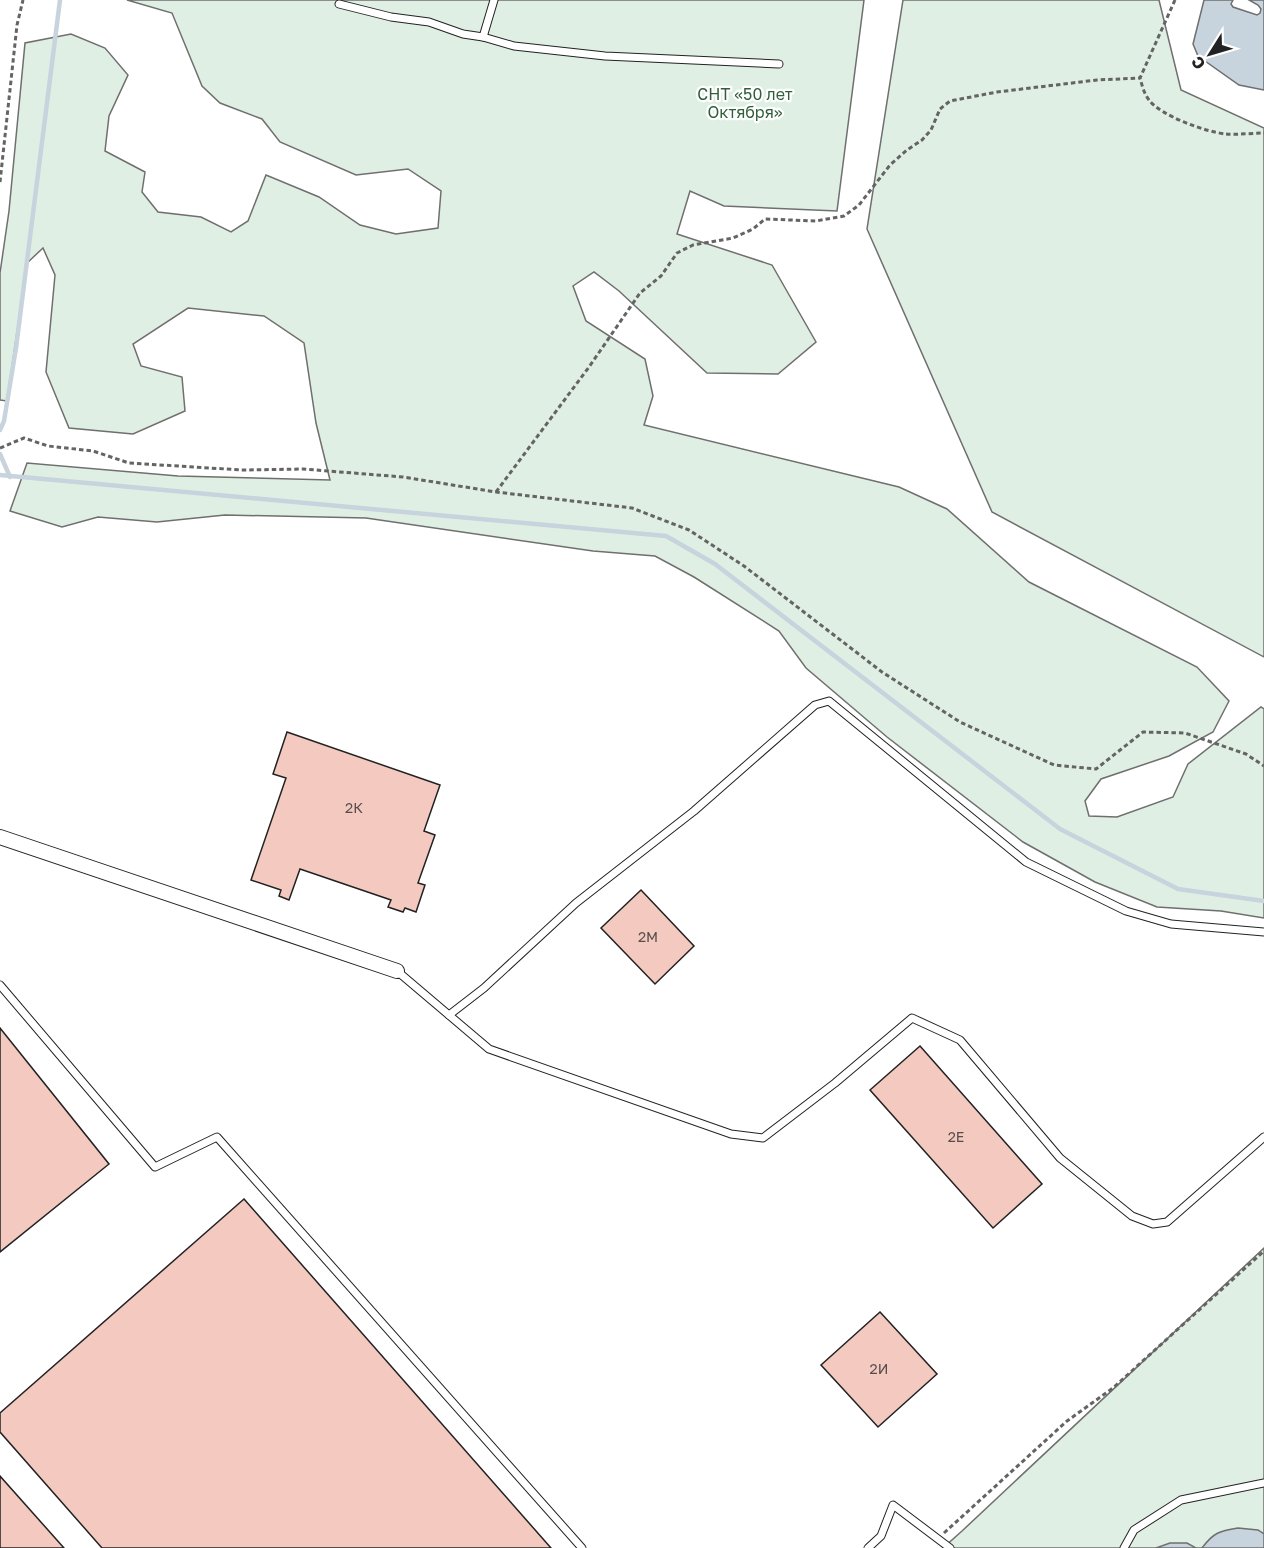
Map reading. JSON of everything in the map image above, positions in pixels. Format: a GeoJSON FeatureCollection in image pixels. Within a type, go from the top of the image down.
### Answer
{"type":"FeatureCollection","features":[{"type":"Feature","properties":{"kind":"street"},"geometry":{"type":"LineString","coordinates":[[0,837],[397,971]]}},
{"type":"Feature","properties":{"kind":"lane"},"geometry":{"type":"LineString","coordinates":[[483,37],[494,0]]}},
{"type":"Feature","properties":{"kind":"lane"},"geometry":{"type":"LineString","coordinates":[[339,4],[391,17],[429,22],[463,34],[514,46],[606,56],[779,64]]}},
{"type":"Feature","properties":{"kind":"lane"},"geometry":{"type":"LineString","coordinates":[[449,1015],[484,988],[576,903],[694,811],[815,705],[829,701],[1026,862],[1126,911],[1171,924],[1264,932]]}},
{"type":"Feature","properties":{"kind":"lane"},"geometry":{"type":"LineString","coordinates":[[397,971],[489,1049],[731,1134],[763,1138],[835,1083],[912,1018],[960,1040],[1060,1158],[1132,1216],[1153,1224],[1167,1222],[1264,1137]]}},
{"type":"Feature","properties":{"kind":"lane"},"geometry":{"type":"LineString","coordinates":[[0,985],[155,1167],[217,1137],[582,1548]]}},
{"type":"Feature","properties":{"kind":"lane"},"geometry":{"type":"LineString","coordinates":[[1124,1548],[1134,1530],[1181,1500],[1264,1483]]}},
{"type":"Feature","properties":{"kind":"lane"},"geometry":{"type":"LineString","coordinates":[[868,1548],[881,1536],[893,1505],[950,1548]]}},
{"type":"Feature","properties":{"kind":"path"},"geometry":{"type":"LineString","coordinates":[[0,182],[17,25],[23,0]]}},
{"type":"Feature","properties":{"kind":"path"},"geometry":{"type":"LineString","coordinates":[[1174,0],[1140,78],[1147,98],[1161,111],[1199,128],[1225,134],[1264,133]]}},
{"type":"Feature","properties":{"kind":"path"},"geometry":{"type":"LineString","coordinates":[[496,492],[589,367],[640,293],[661,276],[677,253],[693,245],[733,238],[753,229],[765,219],[816,221],[844,216],[859,205],[890,165],[922,140],[931,130],[939,109],[950,101],[997,92],[1097,80],[1140,78]]}},
{"type":"Feature","properties":{"kind":"path"},"geometry":{"type":"LineString","coordinates":[[0,448],[24,438],[48,446],[93,451],[129,463],[242,470],[303,469],[403,477],[496,492],[632,508],[689,530],[744,566],[882,672],[960,722],[1054,765],[1096,769],[1143,732],[1185,733],[1246,754],[1264,766]]}},
{"type":"Feature","properties":{"kind":"path"},"geometry":{"type":"LineString","coordinates":[[937,1539],[1067,1421],[1113,1388],[1264,1251]]}},
{"type":"Feature","properties":{"kind":"green space","name":"СНТ «50 лет Октября»"},"geometry":{"type":"Polygon","coordinates":[[[127,0],[864,0],[837,211],[724,206],[690,191],[677,234],[772,265],[816,342],[778,374],[707,373],[619,291],[594,272],[573,286],[586,321],[645,359],[653,396],[644,425],[899,487],[947,509],[1029,582],[1197,667],[1229,701],[1213,732],[1169,756],[1101,779],[1085,801],[1089,816],[1117,817],[1173,797],[1188,764],[1261,707],[1264,709],[1264,918],[1221,911],[1157,907],[1095,882],[1023,842],[887,737],[806,668],[779,631],[694,577],[655,556],[593,551],[366,518],[225,515],[157,522],[98,517],[62,527],[10,511],[27,463],[178,476],[330,480],[316,423],[304,343],[264,316],[188,308],[133,344],[141,366],[182,377],[185,411],[133,434],[69,428],[46,372],[55,275],[43,248],[27,263],[7,401],[0,400],[0,273],[9,211],[25,43],[71,34],[105,48],[128,75],[109,116],[105,151],[145,172],[142,192],[158,212],[201,217],[231,232],[248,221],[266,175],[319,197],[360,225],[396,234],[438,228],[441,191],[408,169],[356,175],[280,142],[262,119],[220,103],[202,86],[172,13],[127,0]]]}},
{"type":"Feature","properties":{"kind":"green space"},"geometry":{"type":"Polygon","coordinates":[[[903,0],[1159,0],[1181,90],[1264,128],[1264,657],[992,512],[867,229],[903,0]]]}},
{"type":"Feature","properties":{"kind":"green space"},"geometry":{"type":"Polygon","coordinates":[[[1264,1248],[1264,1548],[943,1548],[962,1531],[1264,1248]]]}},
{"type":"Feature","properties":{"kind":"shaded area"},"geometry":{"type":"Polygon","coordinates":[[[1204,0],[1233,0],[1231,4],[1233,7],[1257,15],[1261,9],[1249,0],[1264,0],[1264,90],[1239,85],[1198,56],[1193,44],[1204,0]]]}},
{"type":"Feature","properties":{"kind":"shaded area"},"geometry":{"type":"Polygon","coordinates":[[[1238,1528],[1258,1530],[1264,1534],[1264,1548],[1202,1548],[1217,1534],[1238,1528]]]}},
{"type":"Feature","properties":{"kind":"shaded area"},"geometry":{"type":"Polygon","coordinates":[[[1170,1543],[1187,1543],[1196,1548],[1156,1548],[1170,1543]]]}},
{"type":"Feature","properties":{"kind":"building"},"geometry":{"type":"Polygon","coordinates":[[[287,732],[440,785],[424,831],[435,835],[418,883],[425,885],[416,912],[405,908],[403,912],[388,907],[391,900],[300,869],[289,900],[279,896],[281,890],[251,880],[286,778],[273,774],[287,732]]]}},
{"type":"Feature","properties":{"kind":"building"},"geometry":{"type":"Polygon","coordinates":[[[641,890],[694,946],[655,984],[601,928],[641,890]]]}},
{"type":"Feature","properties":{"kind":"building"},"geometry":{"type":"Polygon","coordinates":[[[0,1028],[109,1164],[0,1252],[0,1028]]]}},
{"type":"Feature","properties":{"kind":"building"},"geometry":{"type":"Polygon","coordinates":[[[920,1046],[1042,1184],[993,1228],[870,1090],[920,1046]]]}},
{"type":"Feature","properties":{"kind":"building"},"geometry":{"type":"Polygon","coordinates":[[[244,1199],[551,1548],[102,1548],[0,1432],[0,1413],[244,1199]]]}},
{"type":"Feature","properties":{"kind":"building"},"geometry":{"type":"Polygon","coordinates":[[[880,1312],[937,1374],[878,1427],[821,1365],[880,1312]]]}},
{"type":"Feature","properties":{"kind":"building"},"geometry":{"type":"Polygon","coordinates":[[[0,1476],[64,1548],[0,1548],[0,1476]]]}},
{"type":"Feature","properties":{"kind":"waterway"},"geometry":{"type":"LineString","coordinates":[[0,430],[4,421],[16,348],[60,0]]}},
{"type":"Feature","properties":{"kind":"waterway"},"geometry":{"type":"LineString","coordinates":[[0,454],[10,477]]}},
{"type":"Feature","properties":{"kind":"waterway"},"geometry":{"type":"LineString","coordinates":[[0,475],[666,536],[715,564],[1060,829],[1178,889],[1264,901]]}}]}
